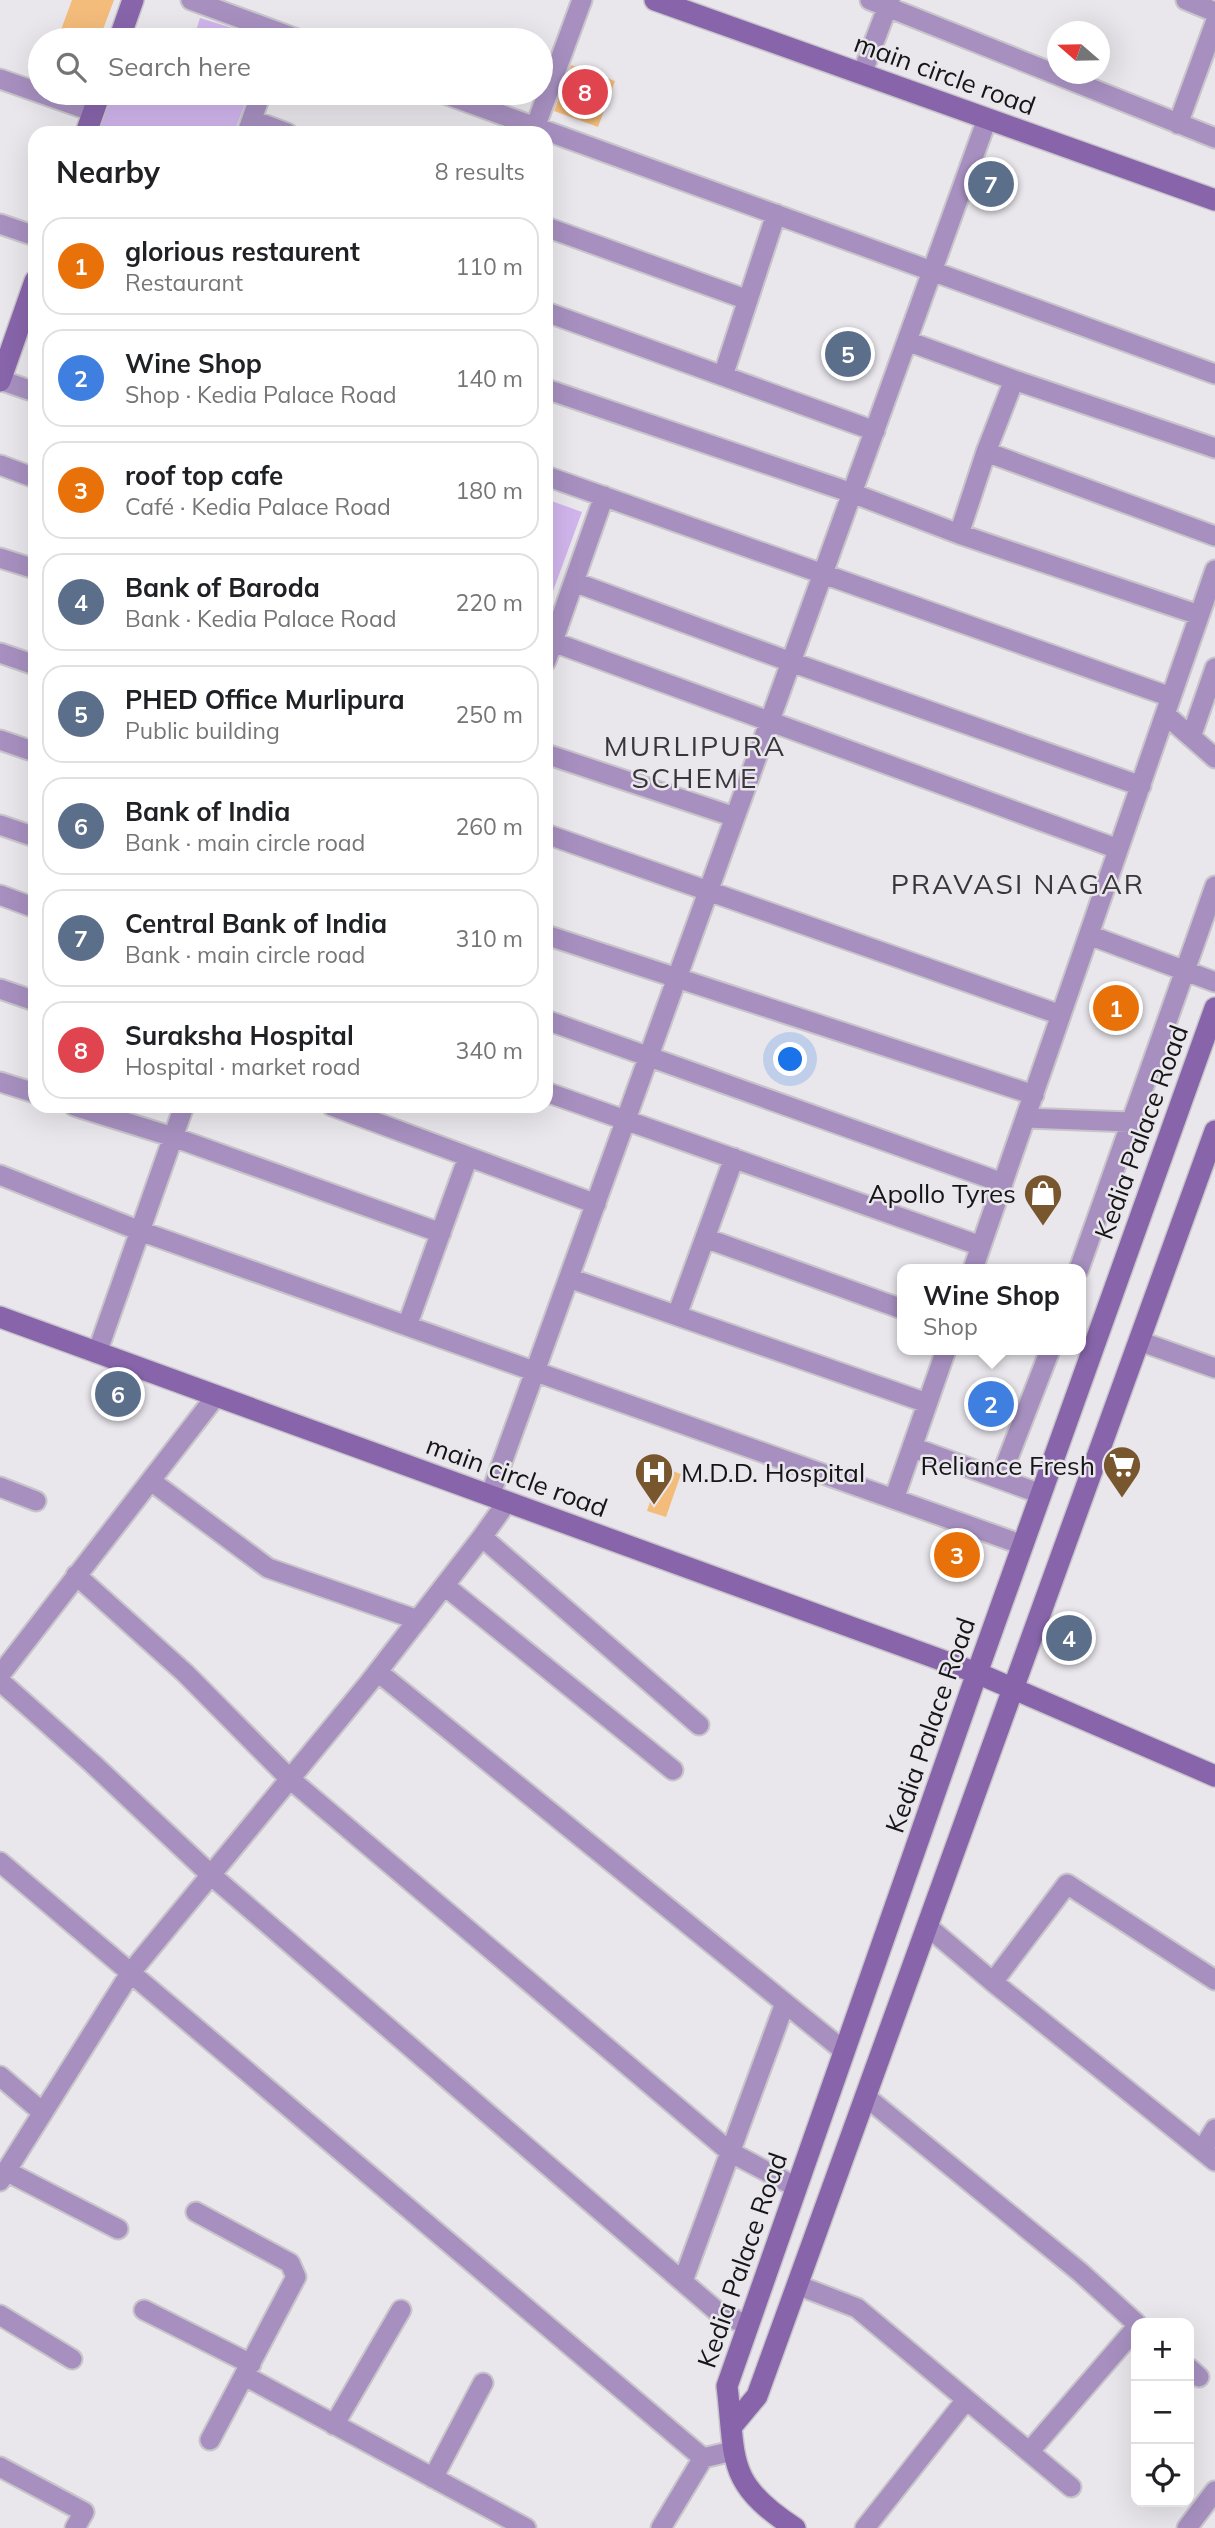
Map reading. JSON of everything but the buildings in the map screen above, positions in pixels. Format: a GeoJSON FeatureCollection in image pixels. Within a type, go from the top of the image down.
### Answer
{"type":"FeatureCollection","features":[{"type":"Feature","properties":{"kind":"street"},"geometry":{"type":"LineString","coordinates":[[123,28],[133,0]]}},
{"type":"Feature","properties":{"kind":"street"},"geometry":{"type":"LineString","coordinates":[[191,0],[262,28]]}},
{"type":"Feature","properties":{"kind":"street"},"geometry":{"type":"LineString","coordinates":[[553,79],[582,0]]}},
{"type":"Feature","properties":{"kind":"street","name":"main circle road"},"geometry":{"type":"LineString","coordinates":[[655,0],[1215,200]]}},
{"type":"Feature","properties":{"kind":"street"},"geometry":{"type":"LineString","coordinates":[[1185,0],[1215,12]]}},
{"type":"Feature","properties":{"kind":"street"},"geometry":{"type":"LineString","coordinates":[[862,74],[882,2],[1215,138]]}},
{"type":"Feature","properties":{"kind":"street"},"geometry":{"type":"LineString","coordinates":[[1178,124],[1215,23]]}},
{"type":"Feature","properties":{"kind":"street"},"geometry":{"type":"LineString","coordinates":[[0,79],[28,86]]}},
{"type":"Feature","properties":{"kind":"street"},"geometry":{"type":"LineString","coordinates":[[88,126],[96,105]]}},
{"type":"Feature","properties":{"kind":"street"},"geometry":{"type":"LineString","coordinates":[[249,126],[257,105]]}},
{"type":"Feature","properties":{"kind":"street"},"geometry":{"type":"LineString","coordinates":[[472,105],[524,126]]}},
{"type":"Feature","properties":{"kind":"street"},"geometry":{"type":"LineString","coordinates":[[535,126],[543,105]]}},
{"type":"Feature","properties":{"kind":"street"},"geometry":{"type":"LineString","coordinates":[[118,2230],[3,2176],[131,1972],[377,1672],[482,1537],[498,1499],[535,1371],[987,119]]}},
{"type":"Feature","properties":{"kind":"street"},"geometry":{"type":"LineString","coordinates":[[553,137],[1215,374]]}},
{"type":"Feature","properties":{"kind":"street"},"geometry":{"type":"LineString","coordinates":[[723,376],[776,215]]}},
{"type":"Feature","properties":{"kind":"street"},"geometry":{"type":"LineString","coordinates":[[0,224],[28,234]]}},
{"type":"Feature","properties":{"kind":"street"},"geometry":{"type":"LineString","coordinates":[[553,230],[748,300]]}},
{"type":"Feature","properties":{"kind":"street"},"geometry":{"type":"LineString","coordinates":[[28,305],[0,381],[28,390]]}},
{"type":"Feature","properties":{"kind":"street"},"geometry":{"type":"LineString","coordinates":[[553,315],[875,430]]}},
{"type":"Feature","properties":{"kind":"street"},"geometry":{"type":"LineString","coordinates":[[907,341],[1215,448]]}},
{"type":"Feature","properties":{"kind":"street"},"geometry":{"type":"LineString","coordinates":[[959,534],[986,452],[1014,380]]}},
{"type":"Feature","properties":{"kind":"street"},"geometry":{"type":"LineString","coordinates":[[553,391],[1199,615]]}},
{"type":"Feature","properties":{"kind":"street"},"geometry":{"type":"LineString","coordinates":[[986,452],[1215,536]]}},
{"type":"Feature","properties":{"kind":"street"},"geometry":{"type":"LineString","coordinates":[[0,465],[28,475]]}},
{"type":"Feature","properties":{"kind":"street"},"geometry":{"type":"LineString","coordinates":[[553,478],[823,574],[1168,706],[1191,737],[1215,758]]}},
{"type":"Feature","properties":{"kind":"street"},"geometry":{"type":"LineString","coordinates":[[604,496],[553,642],[1118,849]]}},
{"type":"Feature","properties":{"kind":"street"},"geometry":{"type":"LineString","coordinates":[[0,558],[28,567]]}},
{"type":"Feature","properties":{"kind":"street"},"geometry":{"type":"LineString","coordinates":[[975,1264],[1215,570]]}},
{"type":"Feature","properties":{"kind":"street"},"geometry":{"type":"LineString","coordinates":[[574,582],[1141,786]]}},
{"type":"Feature","properties":{"kind":"street"},"geometry":{"type":"LineString","coordinates":[[0,653],[28,663]]}},
{"type":"Feature","properties":{"kind":"street"},"geometry":{"type":"LineString","coordinates":[[1191,737],[1215,668]]}},
{"type":"Feature","properties":{"kind":"street"},"geometry":{"type":"LineString","coordinates":[[0,740],[28,750]]}},
{"type":"Feature","properties":{"kind":"street"},"geometry":{"type":"LineString","coordinates":[[553,756],[735,817]]}},
{"type":"Feature","properties":{"kind":"street"},"geometry":{"type":"LineString","coordinates":[[0,825],[28,835]]}},
{"type":"Feature","properties":{"kind":"street"},"geometry":{"type":"LineString","coordinates":[[553,837],[1061,1015]]}},
{"type":"Feature","properties":{"kind":"street"},"geometry":{"type":"LineString","coordinates":[[1081,1264],[1215,886]]}},
{"type":"Feature","properties":{"kind":"street"},"geometry":{"type":"LineString","coordinates":[[0,895],[28,905]]}},
{"type":"Feature","properties":{"kind":"street"},"geometry":{"type":"LineString","coordinates":[[1089,935],[1215,982]]}},
{"type":"Feature","properties":{"kind":"street"},"geometry":{"type":"LineString","coordinates":[[553,937],[1034,1096]]}},
{"type":"Feature","properties":{"kind":"street"},"geometry":{"type":"LineString","coordinates":[[0,989],[28,999]]}},
{"type":"Feature","properties":{"kind":"street","name":"Kedia Palace Road"},"geometry":{"type":"LineString","coordinates":[[1086,1350],[1215,1008]]}},
{"type":"Feature","properties":{"kind":"street"},"geometry":{"type":"LineString","coordinates":[[553,1023],[1003,1183]]}},
{"type":"Feature","properties":{"kind":"street"},"geometry":{"type":"LineString","coordinates":[[0,1082],[28,1091]]}},
{"type":"Feature","properties":{"kind":"street"},"geometry":{"type":"LineString","coordinates":[[553,1094],[981,1246]]}},
{"type":"Feature","properties":{"kind":"street"},"geometry":{"type":"LineString","coordinates":[[97,1113],[173,1137],[441,1233]]}},
{"type":"Feature","properties":{"kind":"street"},"geometry":{"type":"LineString","coordinates":[[97,1353],[182,1113]]}},
{"type":"Feature","properties":{"kind":"street"},"geometry":{"type":"LineString","coordinates":[[351,1113],[596,1204]]}},
{"type":"Feature","properties":{"kind":"street"},"geometry":{"type":"LineString","coordinates":[[1026,1118],[1130,1122]]}},
{"type":"Feature","properties":{"kind":"street"},"geometry":{"type":"LineString","coordinates":[[732,2426],[757,2396],[1215,1131]]}},
{"type":"Feature","properties":{"kind":"street"},"geometry":{"type":"LineString","coordinates":[[407,1326],[468,1157]]}},
{"type":"Feature","properties":{"kind":"street"},"geometry":{"type":"LineString","coordinates":[[677,1315],[734,1158]]}},
{"type":"Feature","properties":{"kind":"street"},"geometry":{"type":"LineString","coordinates":[[0,1175],[140,1231],[1023,1545]]}},
{"type":"Feature","properties":{"kind":"street"},"geometry":{"type":"LineString","coordinates":[[705,1238],[897,1307]]}},
{"type":"Feature","properties":{"kind":"street"},"geometry":{"type":"LineString","coordinates":[[569,1278],[927,1403]]}},
{"type":"Feature","properties":{"kind":"street","name":"main circle road"},"geometry":{"type":"LineString","coordinates":[[0,1317],[977,1673],[1215,1776]]}},
{"type":"Feature","properties":{"kind":"street"},"geometry":{"type":"LineString","coordinates":[[1139,1341],[1215,1368]]}},
{"type":"Feature","properties":{"kind":"street"},"geometry":{"type":"LineString","coordinates":[[894,1499],[944,1355]]}},
{"type":"Feature","properties":{"kind":"street"},"geometry":{"type":"LineString","coordinates":[[1000,1479],[1048,1355]]}},
{"type":"Feature","properties":{"kind":"street","name":"Kedia Palace Road"},"geometry":{"type":"LineString","coordinates":[[795,2528],[756,2500],[742,2480],[733,2451],[727,2386],[1041,1494],[1084,1355]]}},
{"type":"Feature","properties":{"kind":"street"},"geometry":{"type":"LineString","coordinates":[[0,1675],[216,1396]]}},
{"type":"Feature","properties":{"kind":"street"},"geometry":{"type":"LineString","coordinates":[[912,1447],[1041,1494]]}},
{"type":"Feature","properties":{"kind":"street"},"geometry":{"type":"LineString","coordinates":[[151,1481],[268,1568],[418,1620]]}},
{"type":"Feature","properties":{"kind":"street"},"geometry":{"type":"LineString","coordinates":[[0,1487],[36,1501]]}},
{"type":"Feature","properties":{"kind":"street"},"geometry":{"type":"LineString","coordinates":[[482,1537],[699,1725]]}},
{"type":"Feature","properties":{"kind":"street"},"geometry":{"type":"LineString","coordinates":[[76,1576],[185,1673],[290,1779],[730,2152],[796,2187]]}},
{"type":"Feature","properties":{"kind":"street"},"geometry":{"type":"LineString","coordinates":[[445,1586],[673,1770]]}},
{"type":"Feature","properties":{"kind":"street"},"geometry":{"type":"LineString","coordinates":[[377,1672],[845,2051]]}},
{"type":"Feature","properties":{"kind":"street"},"geometry":{"type":"LineString","coordinates":[[0,1681],[211,1875],[719,2313],[748,2325]]}},
{"type":"Feature","properties":{"kind":"street"},"geometry":{"type":"LineString","coordinates":[[0,1861],[703,2458]]}},
{"type":"Feature","properties":{"kind":"street"},"geometry":{"type":"LineString","coordinates":[[993,1982],[1067,1884],[1215,1980]]}},
{"type":"Feature","properties":{"kind":"street"},"geometry":{"type":"LineString","coordinates":[[927,1926],[1209,2155],[1215,2129]]}},
{"type":"Feature","properties":{"kind":"street"},"geometry":{"type":"LineString","coordinates":[[683,2281],[785,2003]]}},
{"type":"Feature","properties":{"kind":"street"},"geometry":{"type":"LineString","coordinates":[[0,2076],[41,2112]]}},
{"type":"Feature","properties":{"kind":"street"},"geometry":{"type":"LineString","coordinates":[[865,2096],[1080,2272],[1131,2321]]}},
{"type":"Feature","properties":{"kind":"street"},"geometry":{"type":"LineString","coordinates":[[197,2213],[290,2263],[296,2277],[210,2440]]}},
{"type":"Feature","properties":{"kind":"street"},"geometry":{"type":"LineString","coordinates":[[797,2286],[857,2308],[1071,2487]]}},
{"type":"Feature","properties":{"kind":"street"},"geometry":{"type":"LineString","coordinates":[[144,2310],[248,2370],[334,2425],[526,2528]]}},
{"type":"Feature","properties":{"kind":"street"},"geometry":{"type":"LineString","coordinates":[[334,2425],[401,2310]]}},
{"type":"Feature","properties":{"kind":"street"},"geometry":{"type":"LineString","coordinates":[[0,2315],[72,2358]]}},
{"type":"Feature","properties":{"kind":"street"},"geometry":{"type":"LineString","coordinates":[[1029,2452],[1131,2332]]}},
{"type":"Feature","properties":{"kind":"street"},"geometry":{"type":"LineString","coordinates":[[433,2478],[483,2383]]}},
{"type":"Feature","properties":{"kind":"street"},"geometry":{"type":"LineString","coordinates":[[865,2528],[966,2399]]}},
{"type":"Feature","properties":{"kind":"street"},"geometry":{"type":"LineString","coordinates":[[661,2528],[703,2458],[733,2451]]}},
{"type":"Feature","properties":{"kind":"street"},"geometry":{"type":"LineString","coordinates":[[0,2467],[83,2511],[75,2528]]}},
{"type":"Feature","properties":{"kind":"street"},"geometry":{"type":"LineString","coordinates":[[1186,2528],[1215,2491]]}},
{"type":"Feature","properties":{"kind":"shaded area"},"geometry":{"type":"Polygon","coordinates":[[[200,18],[232,28],[197,28],[200,18]]]}},
{"type":"Feature","properties":{"kind":"shaded area"},"geometry":{"type":"Polygon","coordinates":[[[103,105],[244,105],[237,126],[95,126],[103,105]]]}},
{"type":"Feature","properties":{"kind":"shaded area"},"geometry":{"type":"Polygon","coordinates":[[[553,502],[582,512],[553,591],[553,502]]]}},
{"type":"Feature","properties":{"kind":"place","name":"Suraksha Hospital"},"geometry":{"type":"Point","coordinates":[585,92]}},
{"type":"Feature","properties":{"kind":"place","name":"Central Bank of India"},"geometry":{"type":"Point","coordinates":[991,184]}},
{"type":"Feature","properties":{"kind":"place","name":"PHED Office Murlipura"},"geometry":{"type":"Point","coordinates":[848,354]}},
{"type":"Feature","properties":{"kind":"place","name":"glorious restaurent"},"geometry":{"type":"Point","coordinates":[1116,1008]}},
{"type":"Feature","properties":{"kind":"place","name":"Apollo Tyres"},"geometry":{"type":"Point","coordinates":[1043,1227]}},
{"type":"Feature","properties":{"kind":"place","name":"Bank of India"},"geometry":{"type":"Point","coordinates":[118,1394]}},
{"type":"Feature","properties":{"kind":"place","name":"Wine Shop"},"geometry":{"type":"Point","coordinates":[991,1404]}},
{"type":"Feature","properties":{"kind":"place","name":"Reliance Fresh"},"geometry":{"type":"Point","coordinates":[1122,1499]}},
{"type":"Feature","properties":{"kind":"place","name":"M.D.D. Hospital"},"geometry":{"type":"Point","coordinates":[654,1506]}},
{"type":"Feature","properties":{"kind":"place","name":"roof top cafe"},"geometry":{"type":"Point","coordinates":[957,1555]}},
{"type":"Feature","properties":{"kind":"place","name":"Bank of Baroda"},"geometry":{"type":"Point","coordinates":[1069,1638]}},
{"type":"Feature","properties":{"kind":"district","name":"MURLIPURA SCHEME"},"geometry":{"type":"Point","coordinates":[695,761]}},
{"type":"Feature","properties":{"kind":"district","name":"PRAVASI NAGAR"},"geometry":{"type":"Point","coordinates":[1018,883]}}]}
